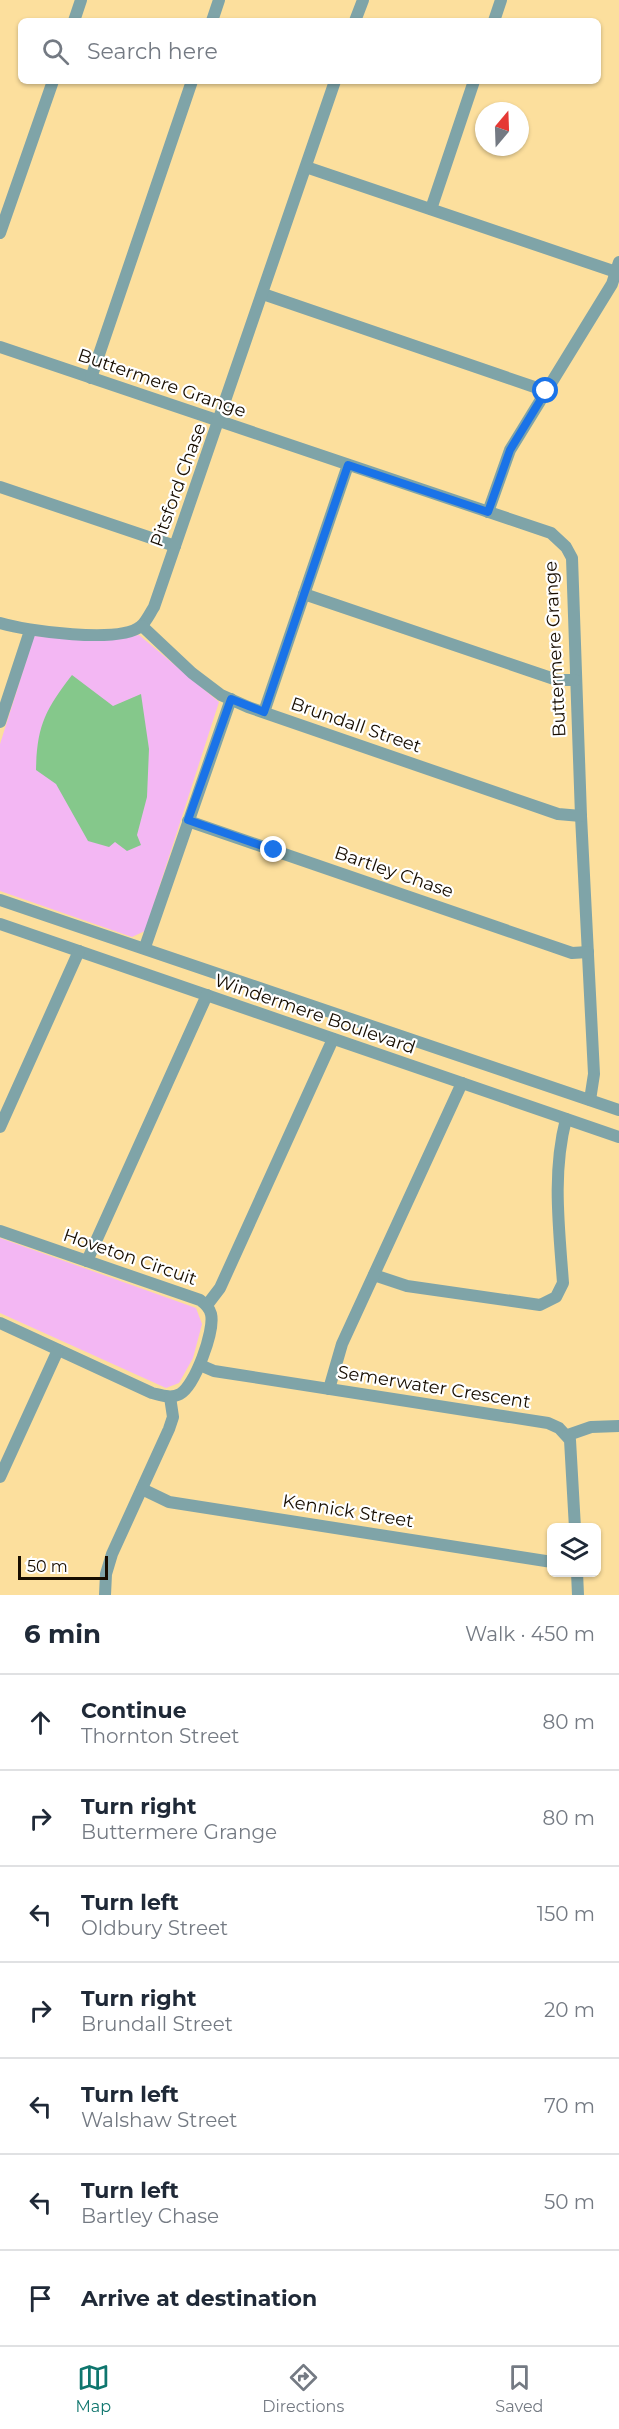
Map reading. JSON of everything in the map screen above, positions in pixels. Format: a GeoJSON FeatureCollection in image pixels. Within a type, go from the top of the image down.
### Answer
{"type":"FeatureCollection","features":[{"type":"Feature","properties":{"kind":"street"},"geometry":{"type":"LineString","coordinates":[[75,18],[81,0]]}},
{"type":"Feature","properties":{"kind":"street"},"geometry":{"type":"LineString","coordinates":[[213,18],[219,0]]}},
{"type":"Feature","properties":{"kind":"street"},"geometry":{"type":"LineString","coordinates":[[357,18],[363,0]]}},
{"type":"Feature","properties":{"kind":"street"},"geometry":{"type":"LineString","coordinates":[[495,18],[501,0]]}},
{"type":"Feature","properties":{"kind":"street"},"geometry":{"type":"LineString","coordinates":[[0,232],[52,84]]}},
{"type":"Feature","properties":{"kind":"street"},"geometry":{"type":"LineString","coordinates":[[91,378],[191,84]]}},
{"type":"Feature","properties":{"kind":"street","name":"Pitsford Chase"},"geometry":{"type":"LineString","coordinates":[[142,626],[154,607],[176,546],[334,84]]}},
{"type":"Feature","properties":{"kind":"street"},"geometry":{"type":"LineString","coordinates":[[431,209],[473,84]]}},
{"type":"Feature","properties":{"kind":"street"},"geometry":{"type":"LineString","coordinates":[[306,167],[431,209],[618,267],[612,284],[510,450],[488,512]]}},
{"type":"Feature","properties":{"kind":"street"},"geometry":{"type":"LineString","coordinates":[[263,294],[546,391]]}},
{"type":"Feature","properties":{"kind":"street","name":"Buttermere Grange"},"geometry":{"type":"LineString","coordinates":[[0,347],[551,533],[566,547],[572,558],[575,681],[594,1074],[590,1100]]}},
{"type":"Feature","properties":{"kind":"street"},"geometry":{"type":"LineString","coordinates":[[264,712],[348,465]]}},
{"type":"Feature","properties":{"kind":"street"},"geometry":{"type":"LineString","coordinates":[[0,486],[176,546]]}},
{"type":"Feature","properties":{"kind":"street"},"geometry":{"type":"LineString","coordinates":[[304,594],[557,681],[575,681]]}},
{"type":"Feature","properties":{"kind":"street"},"geometry":{"type":"LineString","coordinates":[[0,623],[30,631],[98,635],[129,632],[142,626]]}},
{"type":"Feature","properties":{"kind":"street","name":"Brundall Street"},"geometry":{"type":"LineString","coordinates":[[142,626],[192,673],[221,695],[558,814],[581,816]]}},
{"type":"Feature","properties":{"kind":"street"},"geometry":{"type":"LineString","coordinates":[[0,722],[30,631]]}},
{"type":"Feature","properties":{"kind":"street"},"geometry":{"type":"LineString","coordinates":[[145,947],[231,699]]}},
{"type":"Feature","properties":{"kind":"street","name":"Bartley Chase"},"geometry":{"type":"LineString","coordinates":[[188,820],[572,953],[588,952]]}},
{"type":"Feature","properties":{"kind":"street","name":"Windermere Boulevard"},"geometry":{"type":"LineString","coordinates":[[0,900],[145,947],[619,1110]]}},
{"type":"Feature","properties":{"kind":"street","name":"Windermere Boulevard"},"geometry":{"type":"LineString","coordinates":[[0,924],[619,1137]]}},
{"type":"Feature","properties":{"kind":"street"},"geometry":{"type":"LineString","coordinates":[[0,1127],[79,951]]}},
{"type":"Feature","properties":{"kind":"street"},"geometry":{"type":"LineString","coordinates":[[87,1261],[207,995]]}},
{"type":"Feature","properties":{"kind":"street"},"geometry":{"type":"LineString","coordinates":[[207,1305],[220,1288],[333,1039]]}},
{"type":"Feature","properties":{"kind":"street"},"geometry":{"type":"LineString","coordinates":[[329,1389],[342,1344],[462,1083]]}},
{"type":"Feature","properties":{"kind":"street"},"geometry":{"type":"LineString","coordinates":[[374,1275],[407,1286],[540,1305],[556,1297],[563,1283],[556,1177],[560,1142],[566,1119]]}},
{"type":"Feature","properties":{"kind":"street","name":"Hoveton Circuit"},"geometry":{"type":"LineString","coordinates":[[0,1231],[200,1300],[207,1305],[212,1315],[200,1365],[187,1389],[170,1397]]}},
{"type":"Feature","properties":{"kind":"street"},"geometry":{"type":"LineString","coordinates":[[0,1323],[152,1393],[170,1397],[173,1418],[112,1554],[106,1574],[105,1595]]}},
{"type":"Feature","properties":{"kind":"street"},"geometry":{"type":"LineString","coordinates":[[0,1477],[58,1350]]}},
{"type":"Feature","properties":{"kind":"street","name":"Semerwater Crescent"},"geometry":{"type":"LineString","coordinates":[[200,1365],[214,1371],[548,1423],[568,1435]]}},
{"type":"Feature","properties":{"kind":"street"},"geometry":{"type":"LineString","coordinates":[[575,1523],[568,1435],[591,1427],[619,1426]]}},
{"type":"Feature","properties":{"kind":"street","name":"Kennick Street"},"geometry":{"type":"LineString","coordinates":[[142,1489],[169,1502],[547,1561]]}},
{"type":"Feature","properties":{"kind":"street"},"geometry":{"type":"LineString","coordinates":[[577,1577],[578,1595]]}},
{"type":"Feature","properties":{"kind":"shaded area"},"geometry":{"type":"Polygon","coordinates":[[[139,635],[219,702],[145,931],[132,937],[0,891],[0,744],[34,636],[106,640],[139,635]]]}},
{"type":"Feature","properties":{"kind":"shaded area"},"geometry":{"type":"Polygon","coordinates":[[[72,675],[113,706],[141,694],[149,749],[147,797],[137,835],[141,845],[127,851],[115,842],[109,847],[88,841],[56,784],[36,770],[38,742],[44,719],[55,698],[72,675]]]}},
{"type":"Feature","properties":{"kind":"shaded area"},"geometry":{"type":"Polygon","coordinates":[[[0,1238],[196,1308],[202,1324],[193,1358],[179,1383],[166,1388],[0,1313],[0,1238]]]}},
{"type":"Feature","properties":{"kind":"route"},"geometry":{"type":"LineString","coordinates":[[274,850],[188,820],[231,699],[264,712],[348,465],[488,512],[510,450],[546,391]]}}]}
